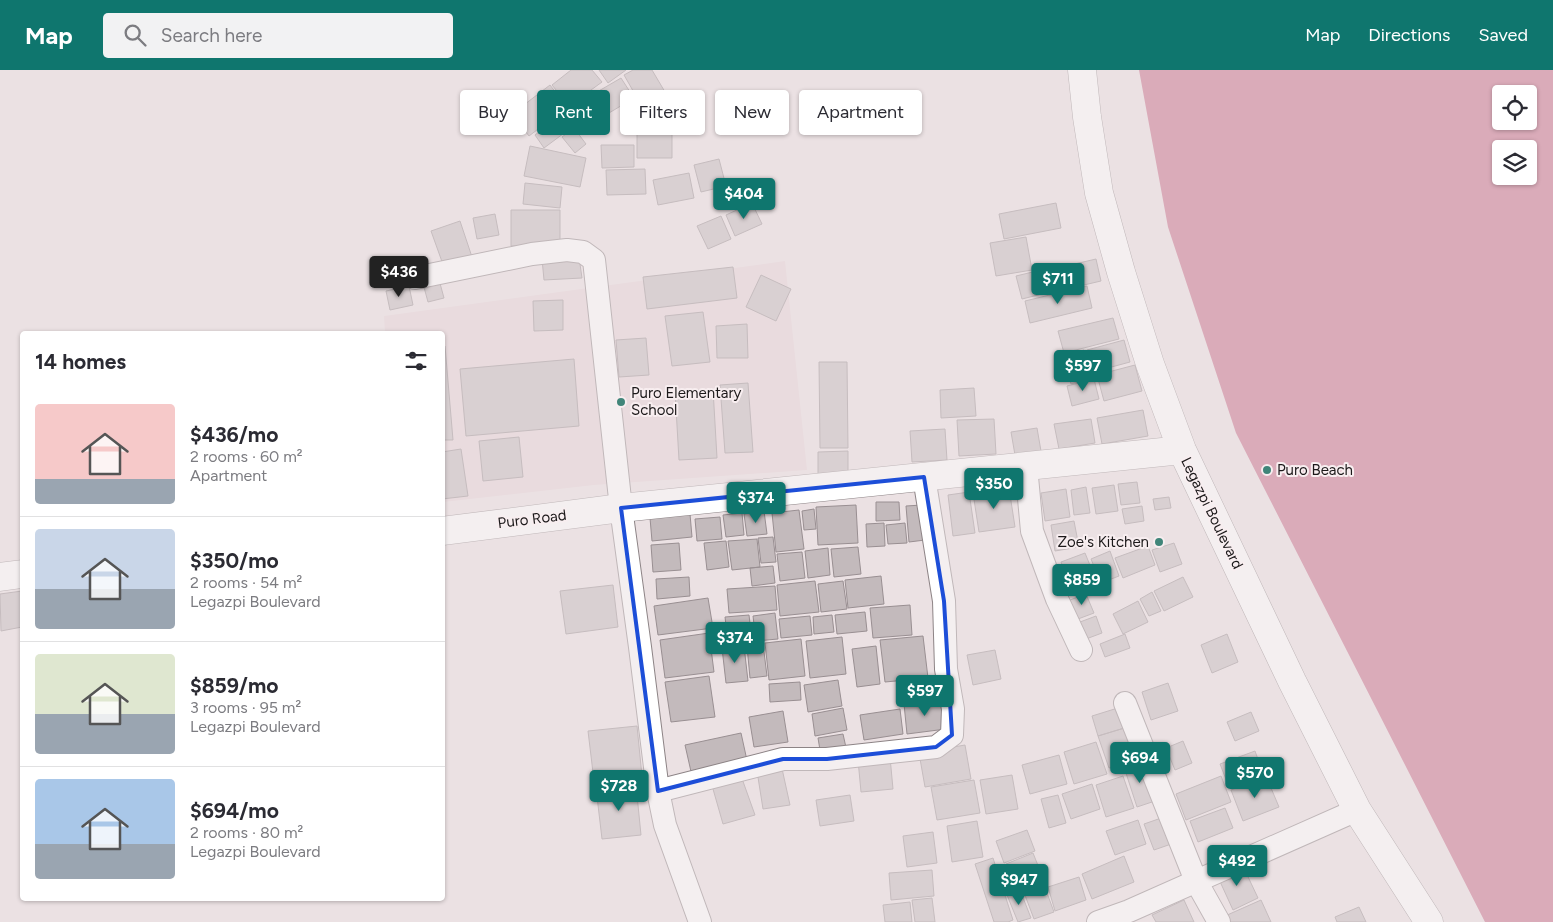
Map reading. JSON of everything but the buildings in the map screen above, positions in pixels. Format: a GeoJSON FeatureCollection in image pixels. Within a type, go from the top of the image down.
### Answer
{"type":"FeatureCollection","features":[{"type":"Feature","properties":{"kind":"street","name":"Legazpi Boulevard"},"geometry":{"type":"LineString","coordinates":[[1082,70],[1098,193],[1150,364],[1182,450],[1292,681],[1357,810],[1429,922]]}},
{"type":"Feature","properties":{"kind":"street"},"geometry":{"type":"LineString","coordinates":[[415,278],[532,254],[567,250],[583,252],[594,260],[620,508],[658,791],[665,825],[700,922]]}},
{"type":"Feature","properties":{"kind":"street","name":"Puro Road"},"geometry":{"type":"LineString","coordinates":[[445,531],[620,508],[1182,450]]}},
{"type":"Feature","properties":{"kind":"street"},"geometry":{"type":"LineString","coordinates":[[1026,466],[1032,531],[1057,599],[1080,650]]}},
{"type":"Feature","properties":{"kind":"street"},"geometry":{"type":"LineString","coordinates":[[658,791],[783,759],[827,759],[936,747],[952,735],[953,709],[946,670],[944,601],[924,477]]}},
{"type":"Feature","properties":{"kind":"street"},"geometry":{"type":"LineString","coordinates":[[0,578],[20,574]]}},
{"type":"Feature","properties":{"kind":"street"},"geometry":{"type":"LineString","coordinates":[[1125,702],[1196,881],[1219,922]]}},
{"type":"Feature","properties":{"kind":"street"},"geometry":{"type":"LineString","coordinates":[[1098,922],[1129,911],[1357,810]]}},
{"type":"Feature","properties":{"kind":"highlighted area"},"geometry":{"type":"Polygon","coordinates":[[[924,477],[944,601],[952,735],[936,747],[827,759],[783,759],[658,791],[621,508],[924,477]]]}},
{"type":"Feature","properties":{"kind":"shaded area"},"geometry":{"type":"Polygon","coordinates":[[[1139,70],[1553,70],[1553,922],[1485,922],[1236,433],[1168,227],[1139,70]]]}},
{"type":"Feature","properties":{"kind":"shaded area","name":"Puro Elementary School"},"geometry":{"type":"Polygon","coordinates":[[[785,261],[807,470],[594,485],[445,502],[445,331],[385,331],[384,316],[785,261]]]}},
{"type":"Feature","properties":{"kind":"place","name":"Puro Elementary School"},"geometry":{"type":"Point","coordinates":[621,402]}},
{"type":"Feature","properties":{"kind":"place","name":"Puro Beach"},"geometry":{"type":"Point","coordinates":[1267,470]}},
{"type":"Feature","properties":{"kind":"place","name":"Zoe's Kitchen"},"geometry":{"type":"Point","coordinates":[1159,542]}}]}
